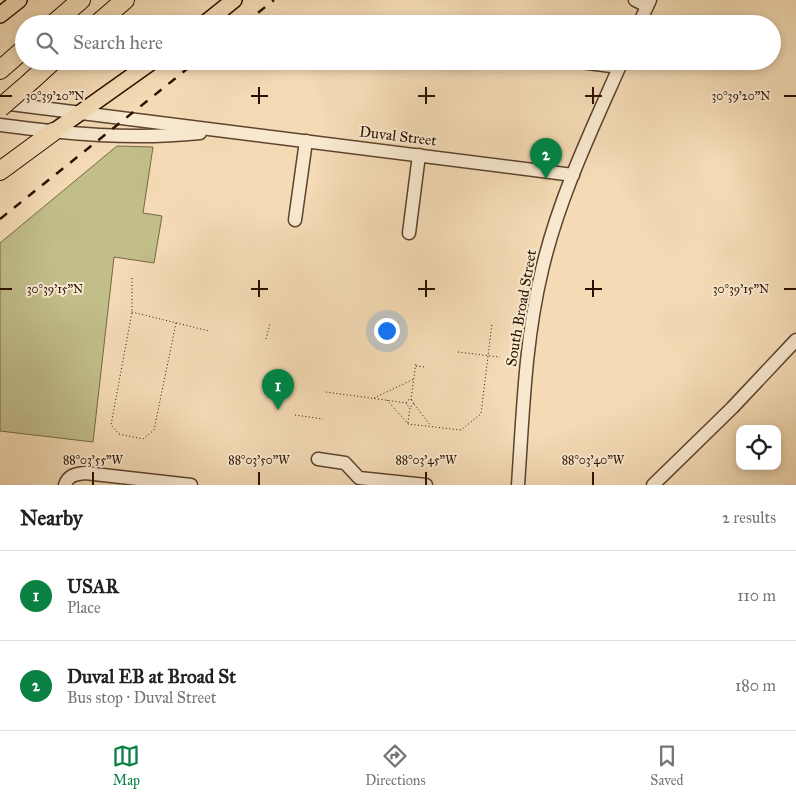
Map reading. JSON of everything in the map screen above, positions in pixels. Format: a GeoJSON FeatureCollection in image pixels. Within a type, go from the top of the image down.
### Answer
{"type":"FeatureCollection","features":[{"type":"Feature","properties":{"kind":"highway"},"geometry":{"type":"LineString","coordinates":[[64,15],[81,0]]}},
{"type":"Feature","properties":{"kind":"highway"},"geometry":{"type":"LineString","coordinates":[[107,15],[124,0]]}},
{"type":"Feature","properties":{"kind":"highway"},"geometry":{"type":"LineString","coordinates":[[0,70],[15,57]]}},
{"type":"Feature","properties":{"kind":"highway"},"geometry":{"type":"LineString","coordinates":[[0,108],[43,70]]}},
{"type":"Feature","properties":{"kind":"highway"},"geometry":{"type":"LineString","coordinates":[[0,171],[53,132]]}},
{"type":"Feature","properties":{"kind":"main road"},"geometry":{"type":"LineString","coordinates":[[0,15],[19,0]]}},
{"type":"Feature","properties":{"kind":"main road"},"geometry":{"type":"LineString","coordinates":[[215,15],[234,0]]}},
{"type":"Feature","properties":{"kind":"main road"},"geometry":{"type":"LineString","coordinates":[[53,132],[140,70]]}},
{"type":"Feature","properties":{"kind":"street"},"geometry":{"type":"LineString","coordinates":[[635,0],[648,3],[643,15]]}},
{"type":"Feature","properties":{"kind":"street","name":"South Broad Street"},"geometry":{"type":"LineString","coordinates":[[518,485],[526,376],[533,313],[546,251],[573,175],[618,70]]}},
{"type":"Feature","properties":{"kind":"street","name":"Duval Street"},"geometry":{"type":"LineString","coordinates":[[0,102],[573,175]]}},
{"type":"Feature","properties":{"kind":"street","name":"Duval Street"},"geometry":{"type":"LineString","coordinates":[[0,125],[112,137],[159,137],[220,131]]}},
{"type":"Feature","properties":{"kind":"street"},"geometry":{"type":"LineString","coordinates":[[295,220],[306,141]]}},
{"type":"Feature","properties":{"kind":"street"},"geometry":{"type":"LineString","coordinates":[[409,233],[419,155]]}},
{"type":"Feature","properties":{"kind":"street"},"geometry":{"type":"LineString","coordinates":[[653,485],[732,408],[796,340]]}},
{"type":"Feature","properties":{"kind":"street"},"geometry":{"type":"LineString","coordinates":[[318,459],[345,463],[359,478],[426,485]]}},
{"type":"Feature","properties":{"kind":"street"},"geometry":{"type":"LineString","coordinates":[[65,485],[67,479],[74,475],[85,473],[192,485]]}},
{"type":"Feature","properties":{"kind":"path"},"geometry":{"type":"LineString","coordinates":[[132,278],[132,312],[110,425],[119,434],[143,439],[154,430],[176,323]]}},
{"type":"Feature","properties":{"kind":"path"},"geometry":{"type":"LineString","coordinates":[[132,312],[209,331]]}},
{"type":"Feature","properties":{"kind":"path"},"geometry":{"type":"LineString","coordinates":[[387,400],[408,424],[461,430],[481,414],[492,323]]}},
{"type":"Feature","properties":{"kind":"path"},"geometry":{"type":"LineString","coordinates":[[266,340],[270,324]]}},
{"type":"Feature","properties":{"kind":"path"},"geometry":{"type":"LineString","coordinates":[[458,352],[500,357]]}},
{"type":"Feature","properties":{"kind":"path"},"geometry":{"type":"LineString","coordinates":[[416,362],[411,400],[432,426]]}},
{"type":"Feature","properties":{"kind":"path"},"geometry":{"type":"LineString","coordinates":[[415,366],[424,367]]}},
{"type":"Feature","properties":{"kind":"path"},"geometry":{"type":"LineString","coordinates":[[374,398],[414,379]]}},
{"type":"Feature","properties":{"kind":"path"},"geometry":{"type":"LineString","coordinates":[[326,392],[407,403],[410,407],[408,424]]}},
{"type":"Feature","properties":{"kind":"path"},"geometry":{"type":"LineString","coordinates":[[407,403],[411,400]]}},
{"type":"Feature","properties":{"kind":"path"},"geometry":{"type":"LineString","coordinates":[[410,407],[414,404]]}},
{"type":"Feature","properties":{"kind":"path"},"geometry":{"type":"LineString","coordinates":[[295,414],[323,419]]}},
{"type":"Feature","properties":{"kind":"shaded area"},"geometry":{"type":"Polygon","coordinates":[[[117,146],[153,147],[143,213],[162,216],[154,263],[114,257],[93,442],[0,431],[0,243],[117,146]]]}},
{"type":"Feature","properties":{"kind":"railway"},"geometry":{"type":"LineString","coordinates":[[255,15],[274,0]]}},
{"type":"Feature","properties":{"kind":"railway"},"geometry":{"type":"LineString","coordinates":[[0,219],[186,70]]}},
{"type":"Feature","properties":{"kind":"place","name":"Duval EB at Broad St"},"geometry":{"type":"Point","coordinates":[546,179]}},
{"type":"Feature","properties":{"kind":"place","name":"USAR"},"geometry":{"type":"Point","coordinates":[278,410]}}]}
